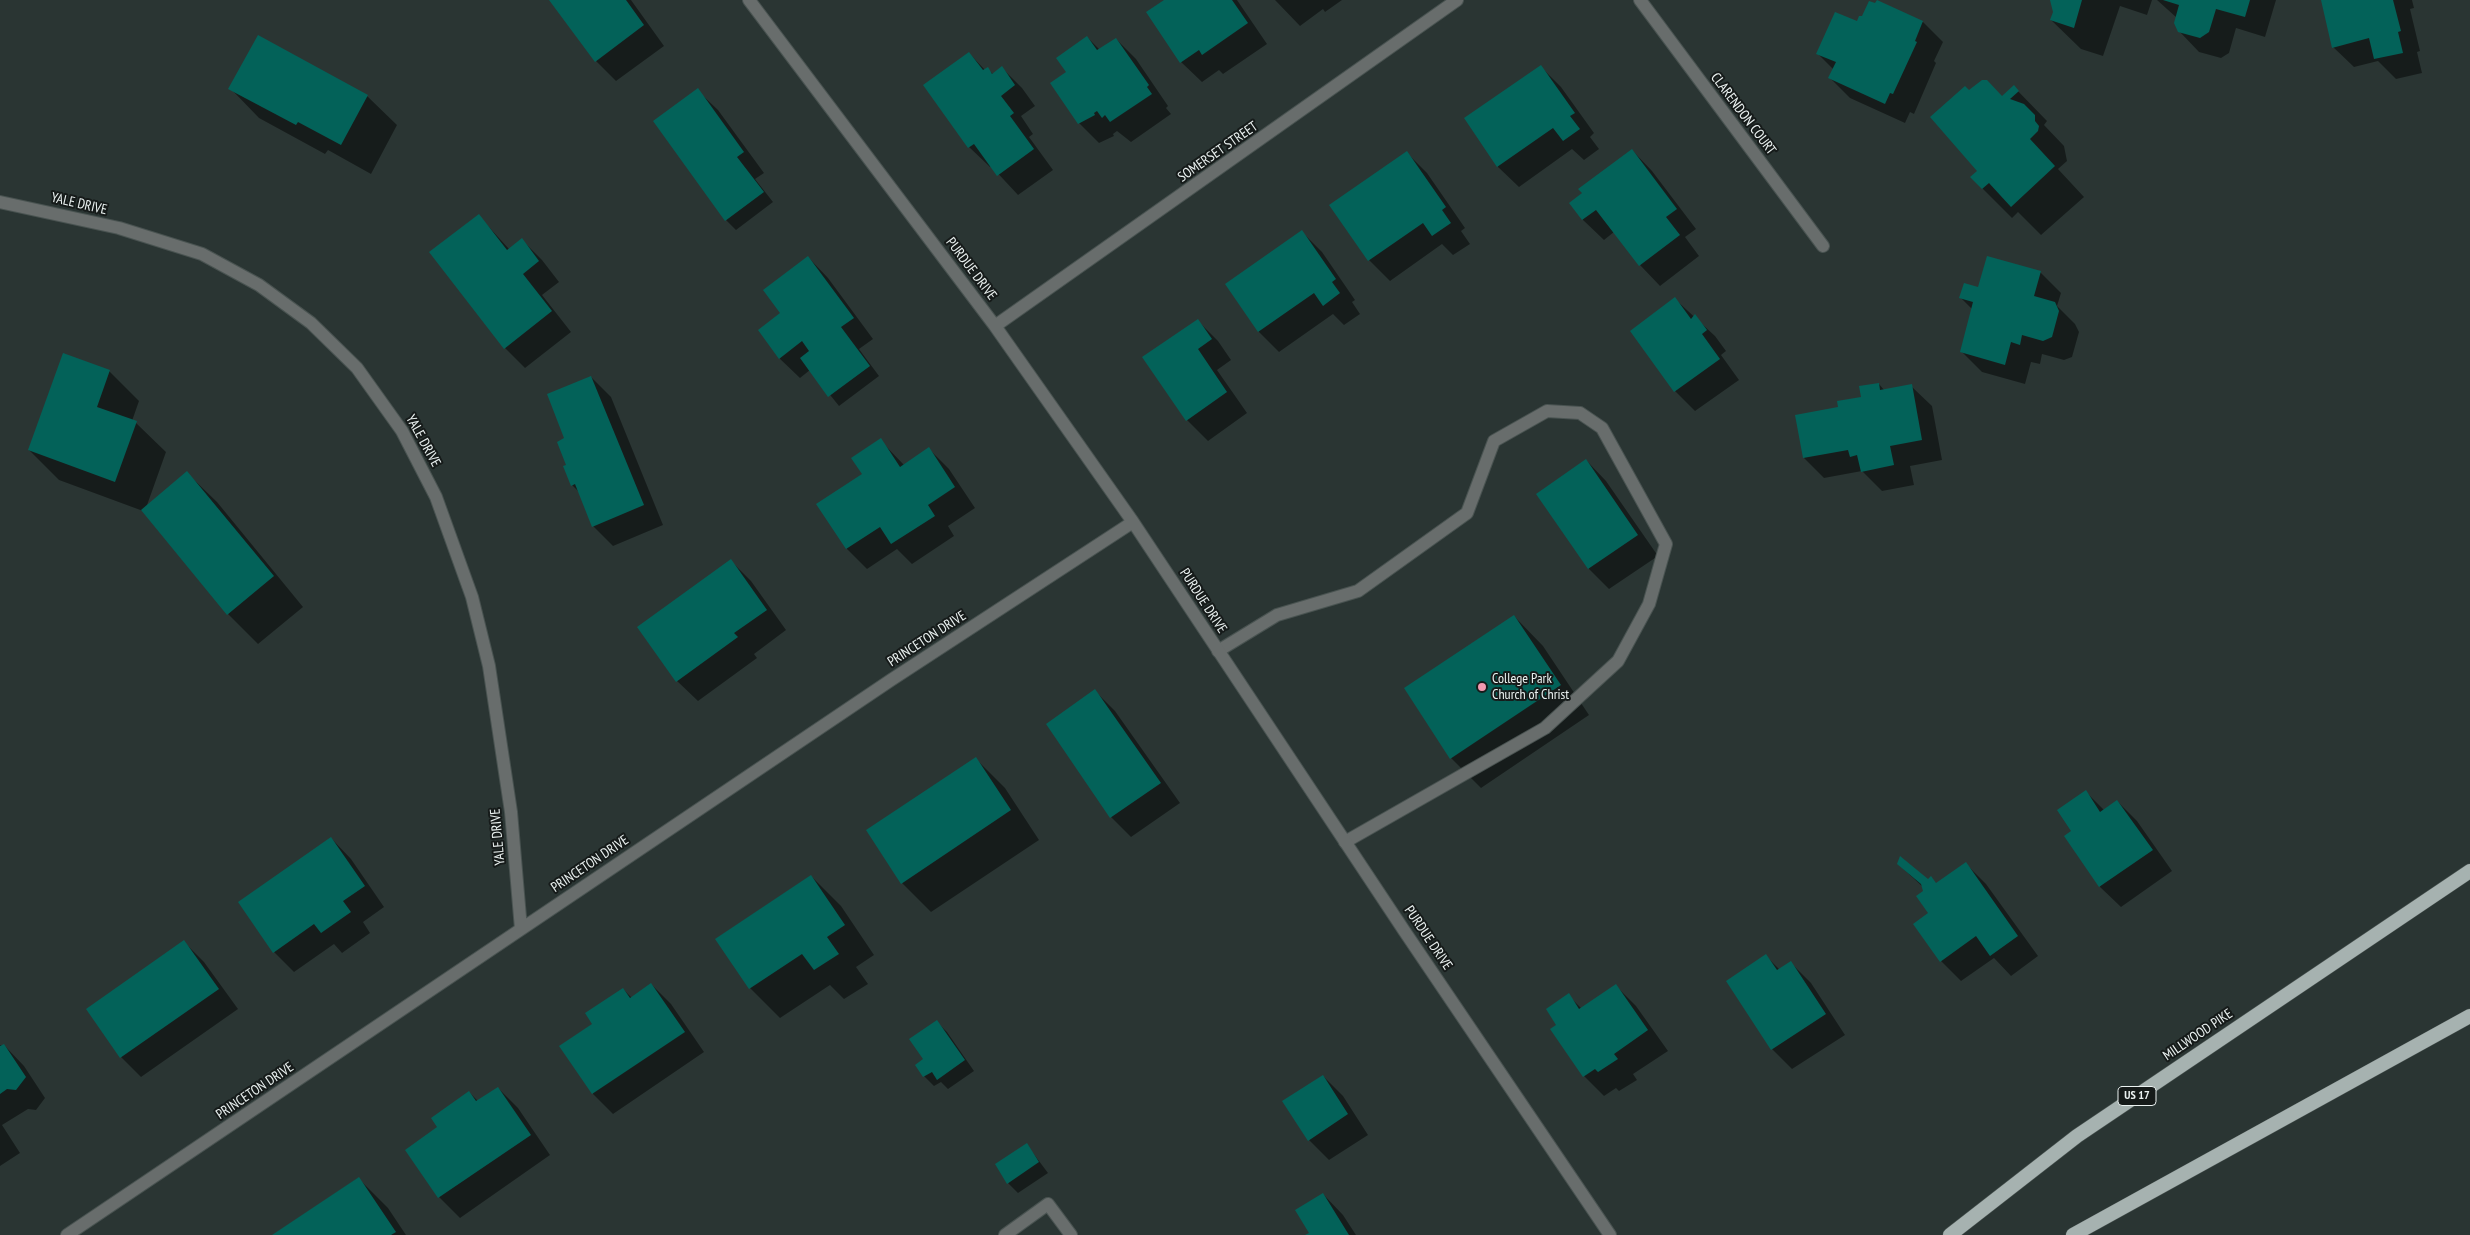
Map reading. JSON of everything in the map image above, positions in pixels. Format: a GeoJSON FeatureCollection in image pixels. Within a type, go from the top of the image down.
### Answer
{"type":"FeatureCollection","features":[{"type":"Feature","properties":{"kind":"highway","name":"MILLWOOD PIKE"},"geometry":{"type":"LineString","coordinates":[[1950,1235],[2077,1136],[2470,871]]}},
{"type":"Feature","properties":{"kind":"highway"},"geometry":{"type":"LineString","coordinates":[[2073,1235],[2470,1016]]}},
{"type":"Feature","properties":{"kind":"street","name":"PURDUE DRIVE"},"geometry":{"type":"LineString","coordinates":[[749,0],[995,326],[1133,522],[1345,842],[1610,1235]]}},
{"type":"Feature","properties":{"kind":"street","name":"SOMERSET STREET"},"geometry":{"type":"LineString","coordinates":[[995,326],[1457,0]]}},
{"type":"Feature","properties":{"kind":"street","name":"CLARENDON COURT"},"geometry":{"type":"LineString","coordinates":[[1640,0],[1823,246]]}},
{"type":"Feature","properties":{"kind":"street","name":"YALE DRIVE"},"geometry":{"type":"LineString","coordinates":[[0,202],[119,228],[202,254],[259,285],[311,323],[357,368],[402,431],[436,497],[472,597],[489,666],[511,812],[521,929]]}},
{"type":"Feature","properties":{"kind":"street"},"geometry":{"type":"LineString","coordinates":[[1218,651],[1277,615],[1358,592],[1467,513],[1494,441],[1547,411],[1580,413],[1602,428],[1666,544],[1649,604],[1618,661],[1545,728],[1345,842]]}},
{"type":"Feature","properties":{"kind":"street","name":"PRINCETON DRIVE"},"geometry":{"type":"LineString","coordinates":[[68,1235],[891,680],[1133,522]]}},
{"type":"Feature","properties":{"kind":"street"},"geometry":{"type":"LineString","coordinates":[[1005,1235],[1048,1204],[1071,1235]]}},
{"type":"Feature","properties":{"kind":"building"},"geometry":{"type":"Polygon","coordinates":[[[549,0],[626,0],[644,25],[595,62],[549,0]]]}},
{"type":"Feature","properties":{"kind":"building"},"geometry":{"type":"Polygon","coordinates":[[[1164,0],[1232,0],[1248,23],[1202,55],[1199,50],[1180,63],[1146,12],[1164,0]]]}},
{"type":"Feature","properties":{"kind":"building"},"geometry":{"type":"Polygon","coordinates":[[[1877,0],[1923,21],[1915,41],[1917,42],[1893,94],[1890,93],[1885,104],[1828,78],[1836,62],[1816,54],[1835,12],[1857,21],[1859,16],[1862,16],[1869,1],[1875,3],[1877,0]]]}},
{"type":"Feature","properties":{"kind":"building"},"geometry":{"type":"Polygon","coordinates":[[[2050,0],[2082,0],[2074,28],[2050,20],[2053,12],[2050,0]]]}},
{"type":"Feature","properties":{"kind":"building"},"geometry":{"type":"Polygon","coordinates":[[[2163,0],[2250,0],[2245,17],[2216,9],[2209,32],[2200,38],[2178,32],[2174,23],[2179,5],[2163,0]]]}},
{"type":"Feature","properties":{"kind":"building"},"geometry":{"type":"Polygon","coordinates":[[[2321,0],[2393,0],[2401,31],[2398,32],[2403,53],[2374,59],[2369,38],[2332,48],[2321,0]]]}},
{"type":"Feature","properties":{"kind":"building"},"geometry":{"type":"Polygon","coordinates":[[[258,35],[368,95],[341,145],[298,122],[296,125],[228,89],[258,35]]]}},
{"type":"Feature","properties":{"kind":"building"},"geometry":{"type":"Polygon","coordinates":[[[1087,36],[1097,50],[1116,38],[1149,85],[1147,87],[1152,94],[1110,122],[1105,115],[1102,118],[1097,111],[1094,113],[1095,115],[1078,124],[1050,83],[1066,72],[1056,58],[1087,36]]]}},
{"type":"Feature","properties":{"kind":"building"},"geometry":{"type":"Polygon","coordinates":[[[969,52],[983,70],[988,67],[992,74],[1002,66],[1015,85],[1001,96],[1014,113],[1010,116],[1034,149],[997,176],[974,144],[968,148],[923,85],[969,52]]]}},
{"type":"Feature","properties":{"kind":"building"},"geometry":{"type":"Polygon","coordinates":[[[1541,65],[1575,113],[1570,116],[1580,129],[1563,141],[1553,128],[1497,167],[1464,118],[1541,65]]]}},
{"type":"Feature","properties":{"kind":"building"},"geometry":{"type":"Polygon","coordinates":[[[1982,80],[1987,80],[2002,96],[2014,85],[2019,91],[2010,99],[2024,104],[2035,115],[2035,121],[2039,126],[2038,131],[2030,139],[2055,166],[2011,207],[1989,183],[1982,189],[1970,177],[1977,171],[1930,117],[1965,86],[1969,90],[1982,80]]]}},
{"type":"Feature","properties":{"kind":"building"},"geometry":{"type":"Polygon","coordinates":[[[698,88],[744,152],[737,157],[764,192],[725,221],[653,121],[698,88]]]}},
{"type":"Feature","properties":{"kind":"building"},"geometry":{"type":"Polygon","coordinates":[[[1632,149],[1677,209],[1666,217],[1680,235],[1639,266],[1596,210],[1582,220],[1569,203],[1582,193],[1578,189],[1632,149]]]}},
{"type":"Feature","properties":{"kind":"building"},"geometry":{"type":"Polygon","coordinates":[[[1407,151],[1446,207],[1442,210],[1451,223],[1432,236],[1423,223],[1368,261],[1329,205],[1407,151]]]}},
{"type":"Feature","properties":{"kind":"building"},"geometry":{"type":"Polygon","coordinates":[[[479,214],[507,250],[522,238],[539,261],[523,274],[552,311],[504,349],[429,252],[479,214]]]}},
{"type":"Feature","properties":{"kind":"building"},"geometry":{"type":"Polygon","coordinates":[[[1302,230],[1336,279],[1332,282],[1340,293],[1323,306],[1314,293],[1258,332],[1225,284],[1302,230]]]}},
{"type":"Feature","properties":{"kind":"building"},"geometry":{"type":"Polygon","coordinates":[[[808,256],[854,318],[841,327],[870,366],[828,397],[800,358],[809,351],[802,341],[779,359],[758,330],[780,313],[763,290],[808,256]]]}},
{"type":"Feature","properties":{"kind":"building"},"geometry":{"type":"Polygon","coordinates":[[[1987,256],[2041,271],[2034,296],[2055,302],[2059,311],[2052,337],[2043,341],[2022,335],[2020,345],[2011,342],[2005,365],[1960,352],[1973,302],[1959,298],[1964,283],[1978,287],[1987,256]]]}},
{"type":"Feature","properties":{"kind":"building"},"geometry":{"type":"Polygon","coordinates":[[[1675,297],[1691,319],[1695,314],[1707,330],[1702,334],[1720,359],[1674,392],[1630,331],[1675,297]]]}},
{"type":"Feature","properties":{"kind":"building"},"geometry":{"type":"Polygon","coordinates":[[[1198,319],[1212,339],[1198,349],[1227,392],[1186,421],[1142,357],[1198,319]]]}},
{"type":"Feature","properties":{"kind":"building"},"geometry":{"type":"Polygon","coordinates":[[[63,353],[110,370],[97,407],[137,421],[115,482],[28,450],[63,353]]]}},
{"type":"Feature","properties":{"kind":"building"},"geometry":{"type":"Polygon","coordinates":[[[591,376],[644,505],[592,527],[575,484],[571,486],[563,466],[566,465],[557,442],[564,438],[547,394],[591,376]]]}},
{"type":"Feature","properties":{"kind":"building"},"geometry":{"type":"Polygon","coordinates":[[[1879,383],[1880,390],[1912,384],[1922,440],[1890,446],[1894,465],[1861,472],[1857,455],[1850,457],[1848,450],[1803,458],[1795,415],[1838,407],[1837,401],[1861,397],[1859,386],[1879,383]]]}},
{"type":"Feature","properties":{"kind":"building"},"geometry":{"type":"Polygon","coordinates":[[[881,438],[900,467],[929,447],[955,487],[928,505],[935,516],[891,544],[880,527],[846,549],[816,504],[862,474],[851,458],[881,438]]]}},
{"type":"Feature","properties":{"kind":"building"},"geometry":{"type":"Polygon","coordinates":[[[1586,459],[1638,535],[1588,569],[1536,494],[1586,459]]]}},
{"type":"Feature","properties":{"kind":"building"},"geometry":{"type":"Polygon","coordinates":[[[187,471],[274,576],[227,615],[141,510],[187,471]]]}},
{"type":"Feature","properties":{"kind":"building"},"geometry":{"type":"Polygon","coordinates":[[[731,559],[767,610],[734,633],[738,637],[676,682],[637,627],[731,559]]]}},
{"type":"Feature","properties":{"kind":"building","name":"College Park Church of Christ"},"geometry":{"type":"Polygon","coordinates":[[[1514,615],[1561,685],[1450,759],[1404,688],[1514,615]]]}},
{"type":"Feature","properties":{"kind":"building"},"geometry":{"type":"Polygon","coordinates":[[[1095,689],[1161,783],[1110,818],[1046,724],[1095,689]]]}},
{"type":"Feature","properties":{"kind":"building"},"geometry":{"type":"Polygon","coordinates":[[[976,757],[1011,810],[901,884],[866,830],[976,757]]]}},
{"type":"Feature","properties":{"kind":"building"},"geometry":{"type":"Polygon","coordinates":[[[2086,790],[2100,812],[2117,800],[2153,850],[2099,887],[2064,836],[2071,831],[2057,810],[2086,790]]]}},
{"type":"Feature","properties":{"kind":"building"},"geometry":{"type":"Polygon","coordinates":[[[331,837],[365,886],[343,901],[351,912],[321,933],[314,924],[273,953],[238,902],[331,837]]]}},
{"type":"Feature","properties":{"kind":"building"},"geometry":{"type":"Polygon","coordinates":[[[1900,856],[1928,879],[1931,876],[1936,883],[1966,862],[2018,936],[1990,956],[1976,936],[1940,962],[1913,924],[1928,913],[1916,896],[1923,891],[1921,884],[1897,864],[1900,856]]]}},
{"type":"Feature","properties":{"kind":"building"},"geometry":{"type":"Polygon","coordinates":[[[811,875],[845,925],[827,937],[839,954],[814,970],[802,954],[749,989],[715,939],[811,875]]]}},
{"type":"Feature","properties":{"kind":"building"},"geometry":{"type":"Polygon","coordinates":[[[184,940],[219,989],[120,1058],[86,1009],[184,940]]]}},
{"type":"Feature","properties":{"kind":"building"},"geometry":{"type":"Polygon","coordinates":[[[1766,954],[1777,970],[1791,961],[1826,1014],[1771,1050],[1726,981],[1766,954]]]}},
{"type":"Feature","properties":{"kind":"building"},"geometry":{"type":"Polygon","coordinates":[[[651,983],[685,1032],[592,1094],[559,1046],[592,1024],[585,1013],[623,988],[630,998],[651,983]]]}},
{"type":"Feature","properties":{"kind":"building"},"geometry":{"type":"Polygon","coordinates":[[[1616,984],[1648,1030],[1614,1054],[1618,1059],[1598,1072],[1595,1069],[1583,1077],[1550,1029],[1556,1025],[1546,1009],[1569,993],[1579,1009],[1616,984]]]}},
{"type":"Feature","properties":{"kind":"building"},"geometry":{"type":"Polygon","coordinates":[[[937,1020],[965,1060],[937,1080],[932,1072],[923,1077],[915,1065],[923,1059],[909,1039],[937,1020]]]}},
{"type":"Feature","properties":{"kind":"building"},"geometry":{"type":"Polygon","coordinates":[[[4,1044],[26,1077],[16,1090],[7,1089],[0,1094],[0,1046],[4,1044]]]}},
{"type":"Feature","properties":{"kind":"building"},"geometry":{"type":"Polygon","coordinates":[[[1323,1075],[1348,1114],[1308,1141],[1282,1101],[1323,1075]]]}},
{"type":"Feature","properties":{"kind":"building"},"geometry":{"type":"Polygon","coordinates":[[[498,1087],[531,1135],[438,1198],[405,1150],[437,1127],[431,1118],[469,1091],[476,1101],[498,1087]]]}},
{"type":"Feature","properties":{"kind":"building"},"geometry":{"type":"Polygon","coordinates":[[[1027,1143],[1039,1162],[1007,1184],[995,1164],[1027,1143]]]}},
{"type":"Feature","properties":{"kind":"building"},"geometry":{"type":"Polygon","coordinates":[[[359,1177],[396,1232],[391,1235],[272,1235],[359,1177]]]}},
{"type":"Feature","properties":{"kind":"building"},"geometry":{"type":"Polygon","coordinates":[[[1323,1193],[1349,1235],[1305,1235],[1309,1233],[1295,1210],[1323,1193]]]}},
{"type":"Feature","properties":{"kind":"place","name":"College Park Church of Christ"},"geometry":{"type":"Point","coordinates":[1482,687]}}]}
